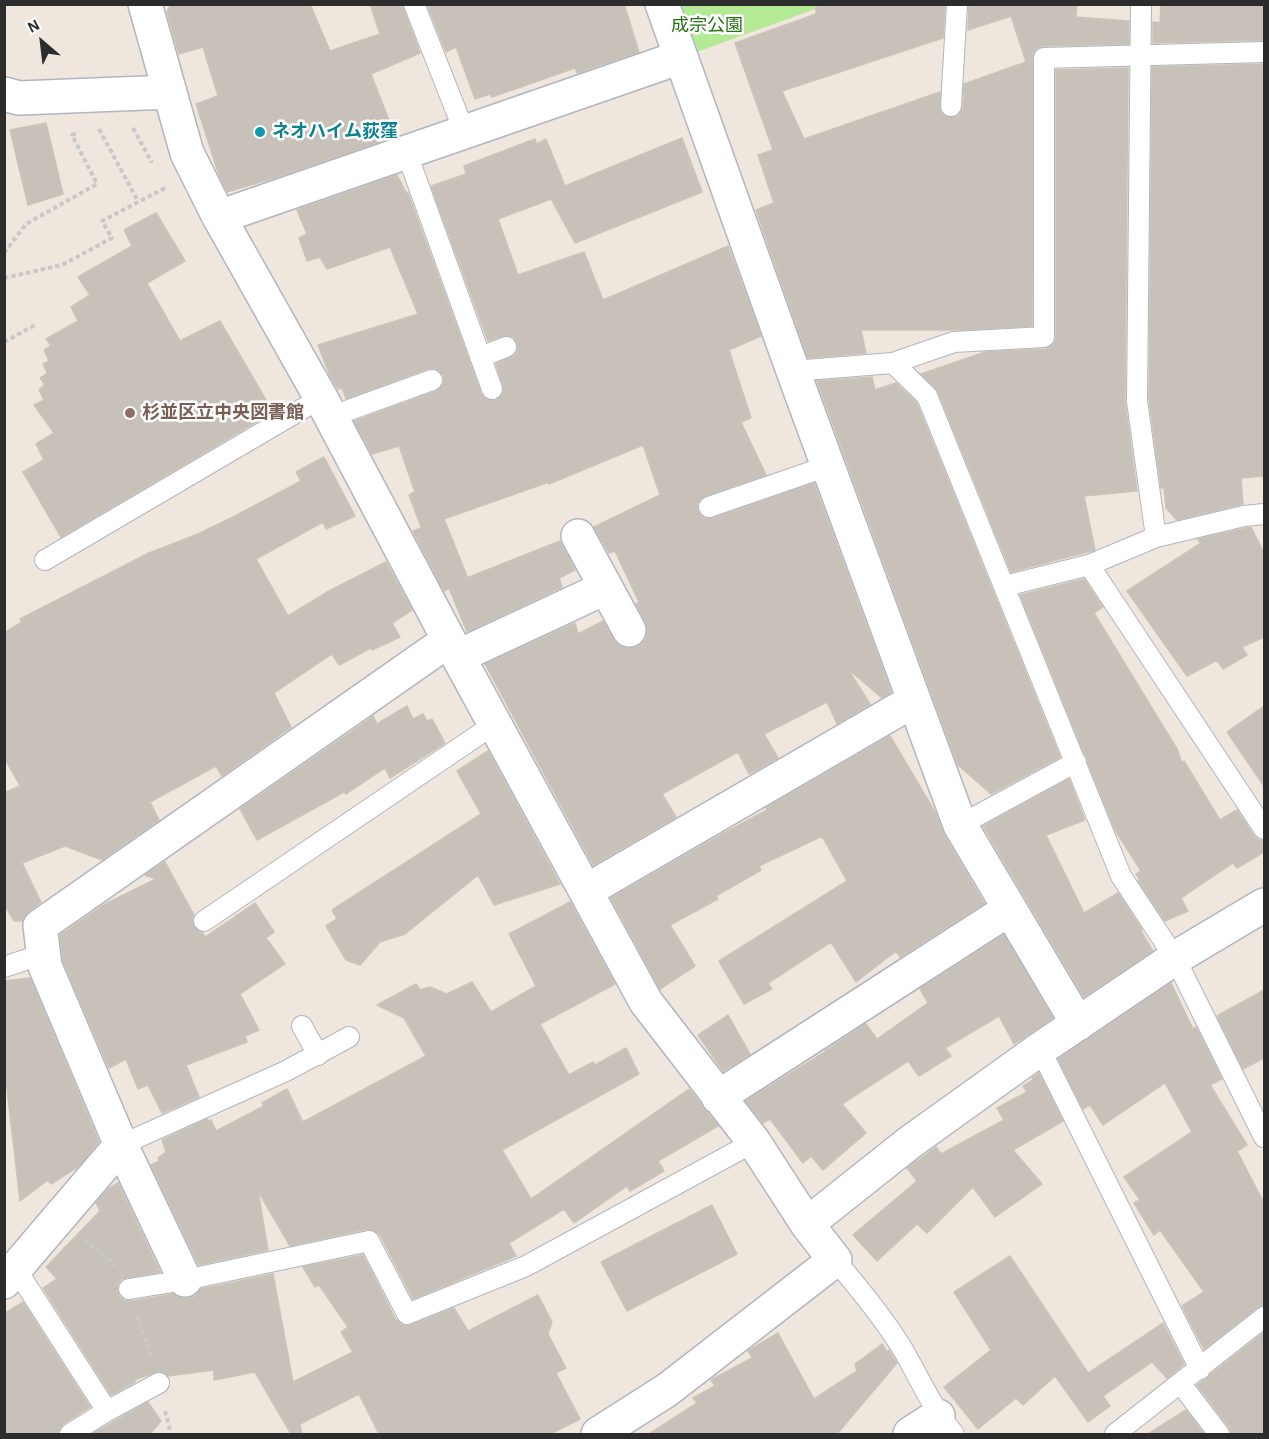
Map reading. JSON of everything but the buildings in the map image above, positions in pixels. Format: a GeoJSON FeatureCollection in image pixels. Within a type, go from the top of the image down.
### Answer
{"type":"FeatureCollection","features":[{"type":"Feature","properties":{"kind":"street"},"geometry":{"type":"LineString","coordinates":[[146,4],[187,153],[219,217],[326,407],[646,1002],[754,1142],[807,1224],[835,1260],[667,1390],[598,1434]]}},
{"type":"Feature","properties":{"kind":"street"},"geometry":{"type":"LineString","coordinates":[[662,4],[793,371],[960,825],[1008,910],[1078,1024]]}},
{"type":"Feature","properties":{"kind":"street"},"geometry":{"type":"LineString","coordinates":[[219,217],[681,57]]}},
{"type":"Feature","properties":{"kind":"street"},"geometry":{"type":"LineString","coordinates":[[4,94],[19,98],[170,92]]}},
{"type":"Feature","properties":{"kind":"street"},"geometry":{"type":"LineString","coordinates":[[578,536],[629,630]]}},
{"type":"Feature","properties":{"kind":"street"},"geometry":{"type":"LineString","coordinates":[[185,1280],[120,1145],[45,966],[40,926],[454,648],[605,588]]}},
{"type":"Feature","properties":{"kind":"street"},"geometry":{"type":"LineString","coordinates":[[586,891],[913,701]]}},
{"type":"Feature","properties":{"kind":"street"},"geometry":{"type":"LineString","coordinates":[[807,1224],[909,1143],[1040,1049],[1175,958],[1264,905]]}},
{"type":"Feature","properties":{"kind":"street"},"geometry":{"type":"LineString","coordinates":[[718,1097],[1008,910]]}},
{"type":"Feature","properties":{"kind":"street"},"geometry":{"type":"LineString","coordinates":[[10,1276],[120,1145]]}},
{"type":"Feature","properties":{"kind":"street"},"geometry":{"type":"LineString","coordinates":[[910,1434],[946,1425]]}},
{"type":"Feature","properties":{"kind":"lane"},"geometry":{"type":"LineString","coordinates":[[951,105],[957,4]]}},
{"type":"Feature","properties":{"kind":"lane"},"geometry":{"type":"LineString","coordinates":[[1141,4],[1137,401],[1156,537]]}},
{"type":"Feature","properties":{"kind":"lane"},"geometry":{"type":"LineString","coordinates":[[415,5],[464,131]]}},
{"type":"Feature","properties":{"kind":"lane"},"geometry":{"type":"LineString","coordinates":[[793,371],[893,363],[954,342],[1044,337],[1044,58],[1264,52]]}},
{"type":"Feature","properties":{"kind":"lane"},"geometry":{"type":"LineString","coordinates":[[406,151],[492,389]]}},
{"type":"Feature","properties":{"kind":"lane"},"geometry":{"type":"LineString","coordinates":[[480,357],[506,347]]}},
{"type":"Feature","properties":{"kind":"lane"},"geometry":{"type":"LineString","coordinates":[[893,363],[927,396],[1121,876],[1175,958],[1264,1137]]}},
{"type":"Feature","properties":{"kind":"lane"},"geometry":{"type":"LineString","coordinates":[[45,560],[326,407],[432,380]]}},
{"type":"Feature","properties":{"kind":"lane"},"geometry":{"type":"LineString","coordinates":[[708,507],[828,466]]}},
{"type":"Feature","properties":{"kind":"lane"},"geometry":{"type":"LineString","coordinates":[[1005,586],[1089,565],[1156,537],[1244,516],[1264,514]]}},
{"type":"Feature","properties":{"kind":"lane"},"geometry":{"type":"LineString","coordinates":[[1089,565],[1264,830]]}},
{"type":"Feature","properties":{"kind":"lane"},"geometry":{"type":"LineString","coordinates":[[204,921],[496,723]]}},
{"type":"Feature","properties":{"kind":"lane"},"geometry":{"type":"LineString","coordinates":[[960,825],[1076,762]]}},
{"type":"Feature","properties":{"kind":"lane"},"geometry":{"type":"LineString","coordinates":[[4,968],[43,954]]}},
{"type":"Feature","properties":{"kind":"lane"},"geometry":{"type":"LineString","coordinates":[[302,1026],[318,1055]]}},
{"type":"Feature","properties":{"kind":"lane"},"geometry":{"type":"LineString","coordinates":[[120,1145],[318,1055],[349,1037]]}},
{"type":"Feature","properties":{"kind":"lane"},"geometry":{"type":"LineString","coordinates":[[1040,1049],[1200,1369]]}},
{"type":"Feature","properties":{"kind":"lane"},"geometry":{"type":"LineString","coordinates":[[129,1289],[185,1280],[369,1241],[407,1314],[526,1266],[754,1142]]}},
{"type":"Feature","properties":{"kind":"lane"},"geometry":{"type":"LineString","coordinates":[[835,1260],[874,1306],[946,1425]]}},
{"type":"Feature","properties":{"kind":"lane"},"geometry":{"type":"LineString","coordinates":[[10,1276],[106,1412]]}},
{"type":"Feature","properties":{"kind":"lane"},"geometry":{"type":"LineString","coordinates":[[1115,1434],[1264,1317]]}},
{"type":"Feature","properties":{"kind":"lane"},"geometry":{"type":"LineString","coordinates":[[70,1434],[159,1383]]}},
{"type":"Feature","properties":{"kind":"lane"},"geometry":{"type":"LineString","coordinates":[[1181,1384],[1219,1434]]}},
{"type":"Feature","properties":{"kind":"path"},"geometry":{"type":"LineString","coordinates":[[126,94],[122,109],[96,123],[138,201]]}},
{"type":"Feature","properties":{"kind":"path"},"geometry":{"type":"LineString","coordinates":[[4,253],[26,224],[97,184],[72,135],[88,127]]}},
{"type":"Feature","properties":{"kind":"path"},"geometry":{"type":"LineString","coordinates":[[4,278],[62,265],[112,238],[102,221],[165,188]]}},
{"type":"Feature","properties":{"kind":"path"},"geometry":{"type":"LineString","coordinates":[[4,342],[37,324]]}},
{"type":"Feature","properties":{"kind":"green space","name":"成宗公園"},"geometry":{"type":"Polygon","coordinates":[[[676,4],[826,5],[694,53],[676,4]]]}},
{"type":"Feature","properties":{"kind":"place","name":"ネオハイム荻窪"},"geometry":{"type":"Point","coordinates":[260,132]}},
{"type":"Feature","properties":{"kind":"place","name":"杉並区立中央図書館"},"geometry":{"type":"Point","coordinates":[130,413]}}]}
